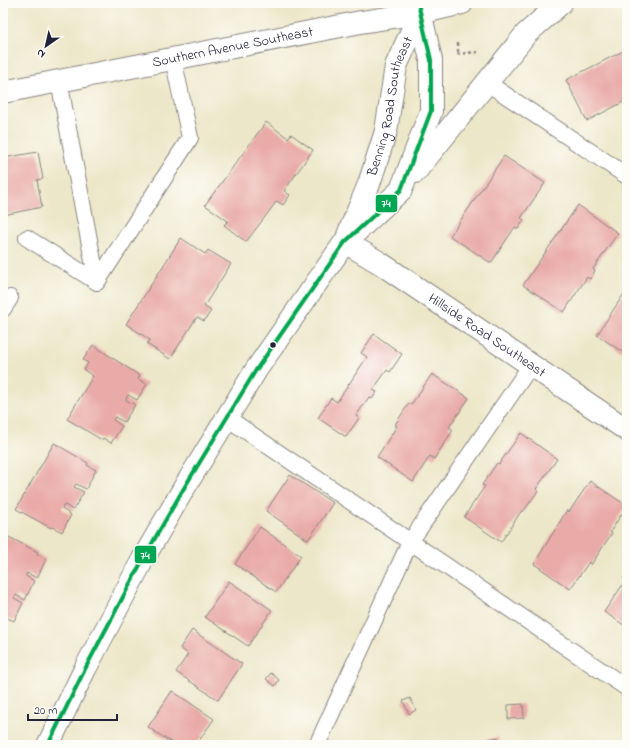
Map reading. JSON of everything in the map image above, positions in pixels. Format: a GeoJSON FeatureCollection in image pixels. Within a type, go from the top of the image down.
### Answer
{"type":"FeatureCollection","features":[{"type":"Feature","properties":{"kind":"main road","name":"Southern Avenue Southeast"},"geometry":{"type":"LineString","coordinates":[[3,92],[361,22],[419,8],[462,3]]}},
{"type":"Feature","properties":{"kind":"main road"},"geometry":{"type":"LineString","coordinates":[[401,190],[486,82],[526,34],[561,3]]}},
{"type":"Feature","properties":{"kind":"main road","name":"Benning Road Southeast"},"geometry":{"type":"LineString","coordinates":[[48,745],[85,669],[143,559],[256,370],[345,242],[401,190],[431,112],[431,60],[419,8]]}},
{"type":"Feature","properties":{"kind":"main road","name":"Benning Road Southeast"},"geometry":{"type":"LineString","coordinates":[[345,242],[369,184],[386,132],[396,66],[419,8]]}},
{"type":"Feature","properties":{"kind":"main road","name":"Hillside Road Southeast"},"geometry":{"type":"LineString","coordinates":[[345,242],[380,263],[627,430]]}},
{"type":"Feature","properties":{"kind":"lane"},"geometry":{"type":"LineString","coordinates":[[97,282],[190,138],[173,58]]}},
{"type":"Feature","properties":{"kind":"lane"},"geometry":{"type":"LineString","coordinates":[[59,80],[97,282]]}},
{"type":"Feature","properties":{"kind":"lane"},"geometry":{"type":"LineString","coordinates":[[486,82],[627,176]]}},
{"type":"Feature","properties":{"kind":"lane"},"geometry":{"type":"LineString","coordinates":[[28,238],[97,282]]}},
{"type":"Feature","properties":{"kind":"lane"},"geometry":{"type":"LineString","coordinates":[[317,745],[410,542],[531,365]]}},
{"type":"Feature","properties":{"kind":"lane"},"geometry":{"type":"LineString","coordinates":[[227,418],[627,688]]}},
{"type":"Feature","properties":{"kind":"path"},"geometry":{"type":"LineString","coordinates":[[458,44],[458,53]]}},
{"type":"Feature","properties":{"kind":"building"},"geometry":{"type":"Polygon","coordinates":[[[627,49],[627,100],[587,121],[566,80],[627,49]]]}},
{"type":"Feature","properties":{"kind":"building"},"geometry":{"type":"Polygon","coordinates":[[[266,122],[288,138],[291,134],[313,150],[284,191],[290,195],[283,205],[277,201],[246,242],[224,225],[228,221],[205,205],[266,122]]]}},
{"type":"Feature","properties":{"kind":"building"},"geometry":{"type":"Polygon","coordinates":[[[38,152],[43,179],[37,180],[42,207],[3,215],[3,158],[38,152]]]}},
{"type":"Feature","properties":{"kind":"building"},"geometry":{"type":"Polygon","coordinates":[[[504,156],[545,183],[521,218],[524,220],[518,229],[515,227],[491,263],[450,236],[504,156]]]}},
{"type":"Feature","properties":{"kind":"building"},"geometry":{"type":"Polygon","coordinates":[[[578,205],[618,233],[593,269],[595,271],[590,279],[587,277],[564,312],[523,285],[578,205]]]}},
{"type":"Feature","properties":{"kind":"building"},"geometry":{"type":"Polygon","coordinates":[[[181,238],[205,254],[208,250],[231,264],[204,306],[211,311],[204,321],[197,317],[170,359],[147,344],[150,340],[126,324],[181,238]]]}},
{"type":"Feature","properties":{"kind":"building"},"geometry":{"type":"Polygon","coordinates":[[[627,289],[627,355],[597,335],[627,289]]]}},
{"type":"Feature","properties":{"kind":"building"},"geometry":{"type":"Polygon","coordinates":[[[374,334],[402,354],[390,372],[387,370],[373,390],[377,392],[372,399],[369,397],[356,416],[359,418],[346,437],[318,418],[331,398],[337,402],[367,357],[361,353],[374,334]]]}},
{"type":"Feature","properties":{"kind":"building"},"geometry":{"type":"Polygon","coordinates":[[[93,345],[140,376],[138,379],[147,384],[137,400],[128,395],[126,400],[135,405],[124,422],[115,417],[113,420],[122,426],[111,443],[103,438],[102,440],[67,419],[93,376],[84,370],[88,363],[83,360],[93,345]]]}},
{"type":"Feature","properties":{"kind":"building"},"geometry":{"type":"Polygon","coordinates":[[[432,374],[469,398],[449,427],[453,430],[434,459],[430,456],[413,482],[377,457],[397,426],[395,425],[409,403],[411,405],[432,374]]]}},
{"type":"Feature","properties":{"kind":"building"},"geometry":{"type":"Polygon","coordinates":[[[521,433],[557,459],[536,489],[538,491],[523,512],[522,510],[501,542],[464,517],[485,486],[482,485],[497,463],[499,464],[521,433]]]}},
{"type":"Feature","properties":{"kind":"building"},"geometry":{"type":"Polygon","coordinates":[[[54,443],[88,463],[87,465],[96,470],[86,489],[76,484],[75,485],[74,487],[84,492],[73,510],[65,505],[63,506],[62,509],[71,515],[62,532],[52,527],[51,528],[16,509],[54,443]]]}},
{"type":"Feature","properties":{"kind":"building"},"geometry":{"type":"Polygon","coordinates":[[[290,475],[333,503],[308,540],[266,511],[290,475]]]}},
{"type":"Feature","properties":{"kind":"building"},"geometry":{"type":"Polygon","coordinates":[[[590,481],[627,506],[610,532],[612,533],[591,565],[589,562],[570,589],[534,564],[567,510],[569,512],[590,481]]]}},
{"type":"Feature","properties":{"kind":"building"},"geometry":{"type":"Polygon","coordinates":[[[260,527],[301,556],[276,592],[235,564],[260,527]]]}},
{"type":"Feature","properties":{"kind":"building"},"geometry":{"type":"Polygon","coordinates":[[[3,534],[38,552],[37,554],[46,559],[37,578],[27,573],[26,576],[34,581],[25,600],[16,595],[14,598],[23,603],[14,621],[5,617],[3,619],[3,534]]]}},
{"type":"Feature","properties":{"kind":"building"},"geometry":{"type":"Polygon","coordinates":[[[627,573],[627,627],[604,612],[626,580],[623,578],[627,573]]]}},
{"type":"Feature","properties":{"kind":"building"},"geometry":{"type":"Polygon","coordinates":[[[229,581],[272,610],[248,646],[205,617],[229,581]]]}},
{"type":"Feature","properties":{"kind":"building"},"geometry":{"type":"Polygon","coordinates":[[[192,630],[242,664],[218,700],[176,672],[188,654],[180,648],[192,630]]]}},
{"type":"Feature","properties":{"kind":"building"},"geometry":{"type":"Polygon","coordinates":[[[271,673],[279,680],[275,686],[266,679],[271,673]]]}},
{"type":"Feature","properties":{"kind":"building"},"geometry":{"type":"Polygon","coordinates":[[[172,691],[214,719],[196,745],[175,745],[148,727],[172,691]]]}},
{"type":"Feature","properties":{"kind":"building"},"geometry":{"type":"Polygon","coordinates":[[[410,698],[416,710],[409,714],[403,701],[410,698]]]}},
{"type":"Feature","properties":{"kind":"building"},"geometry":{"type":"Polygon","coordinates":[[[523,704],[524,718],[508,719],[508,705],[523,704]]]}},
{"type":"Feature","properties":{"kind":"building"},"geometry":{"type":"Polygon","coordinates":[[[498,737],[500,745],[478,745],[477,742],[498,737]]]}},
{"type":"Feature","properties":{"kind":"transit line","name":"74"},"geometry":{"type":"LineString","coordinates":[[48,745],[85,669],[143,559],[184,488],[256,370],[345,242],[401,190],[431,111],[431,60],[418,3]]}}]}
